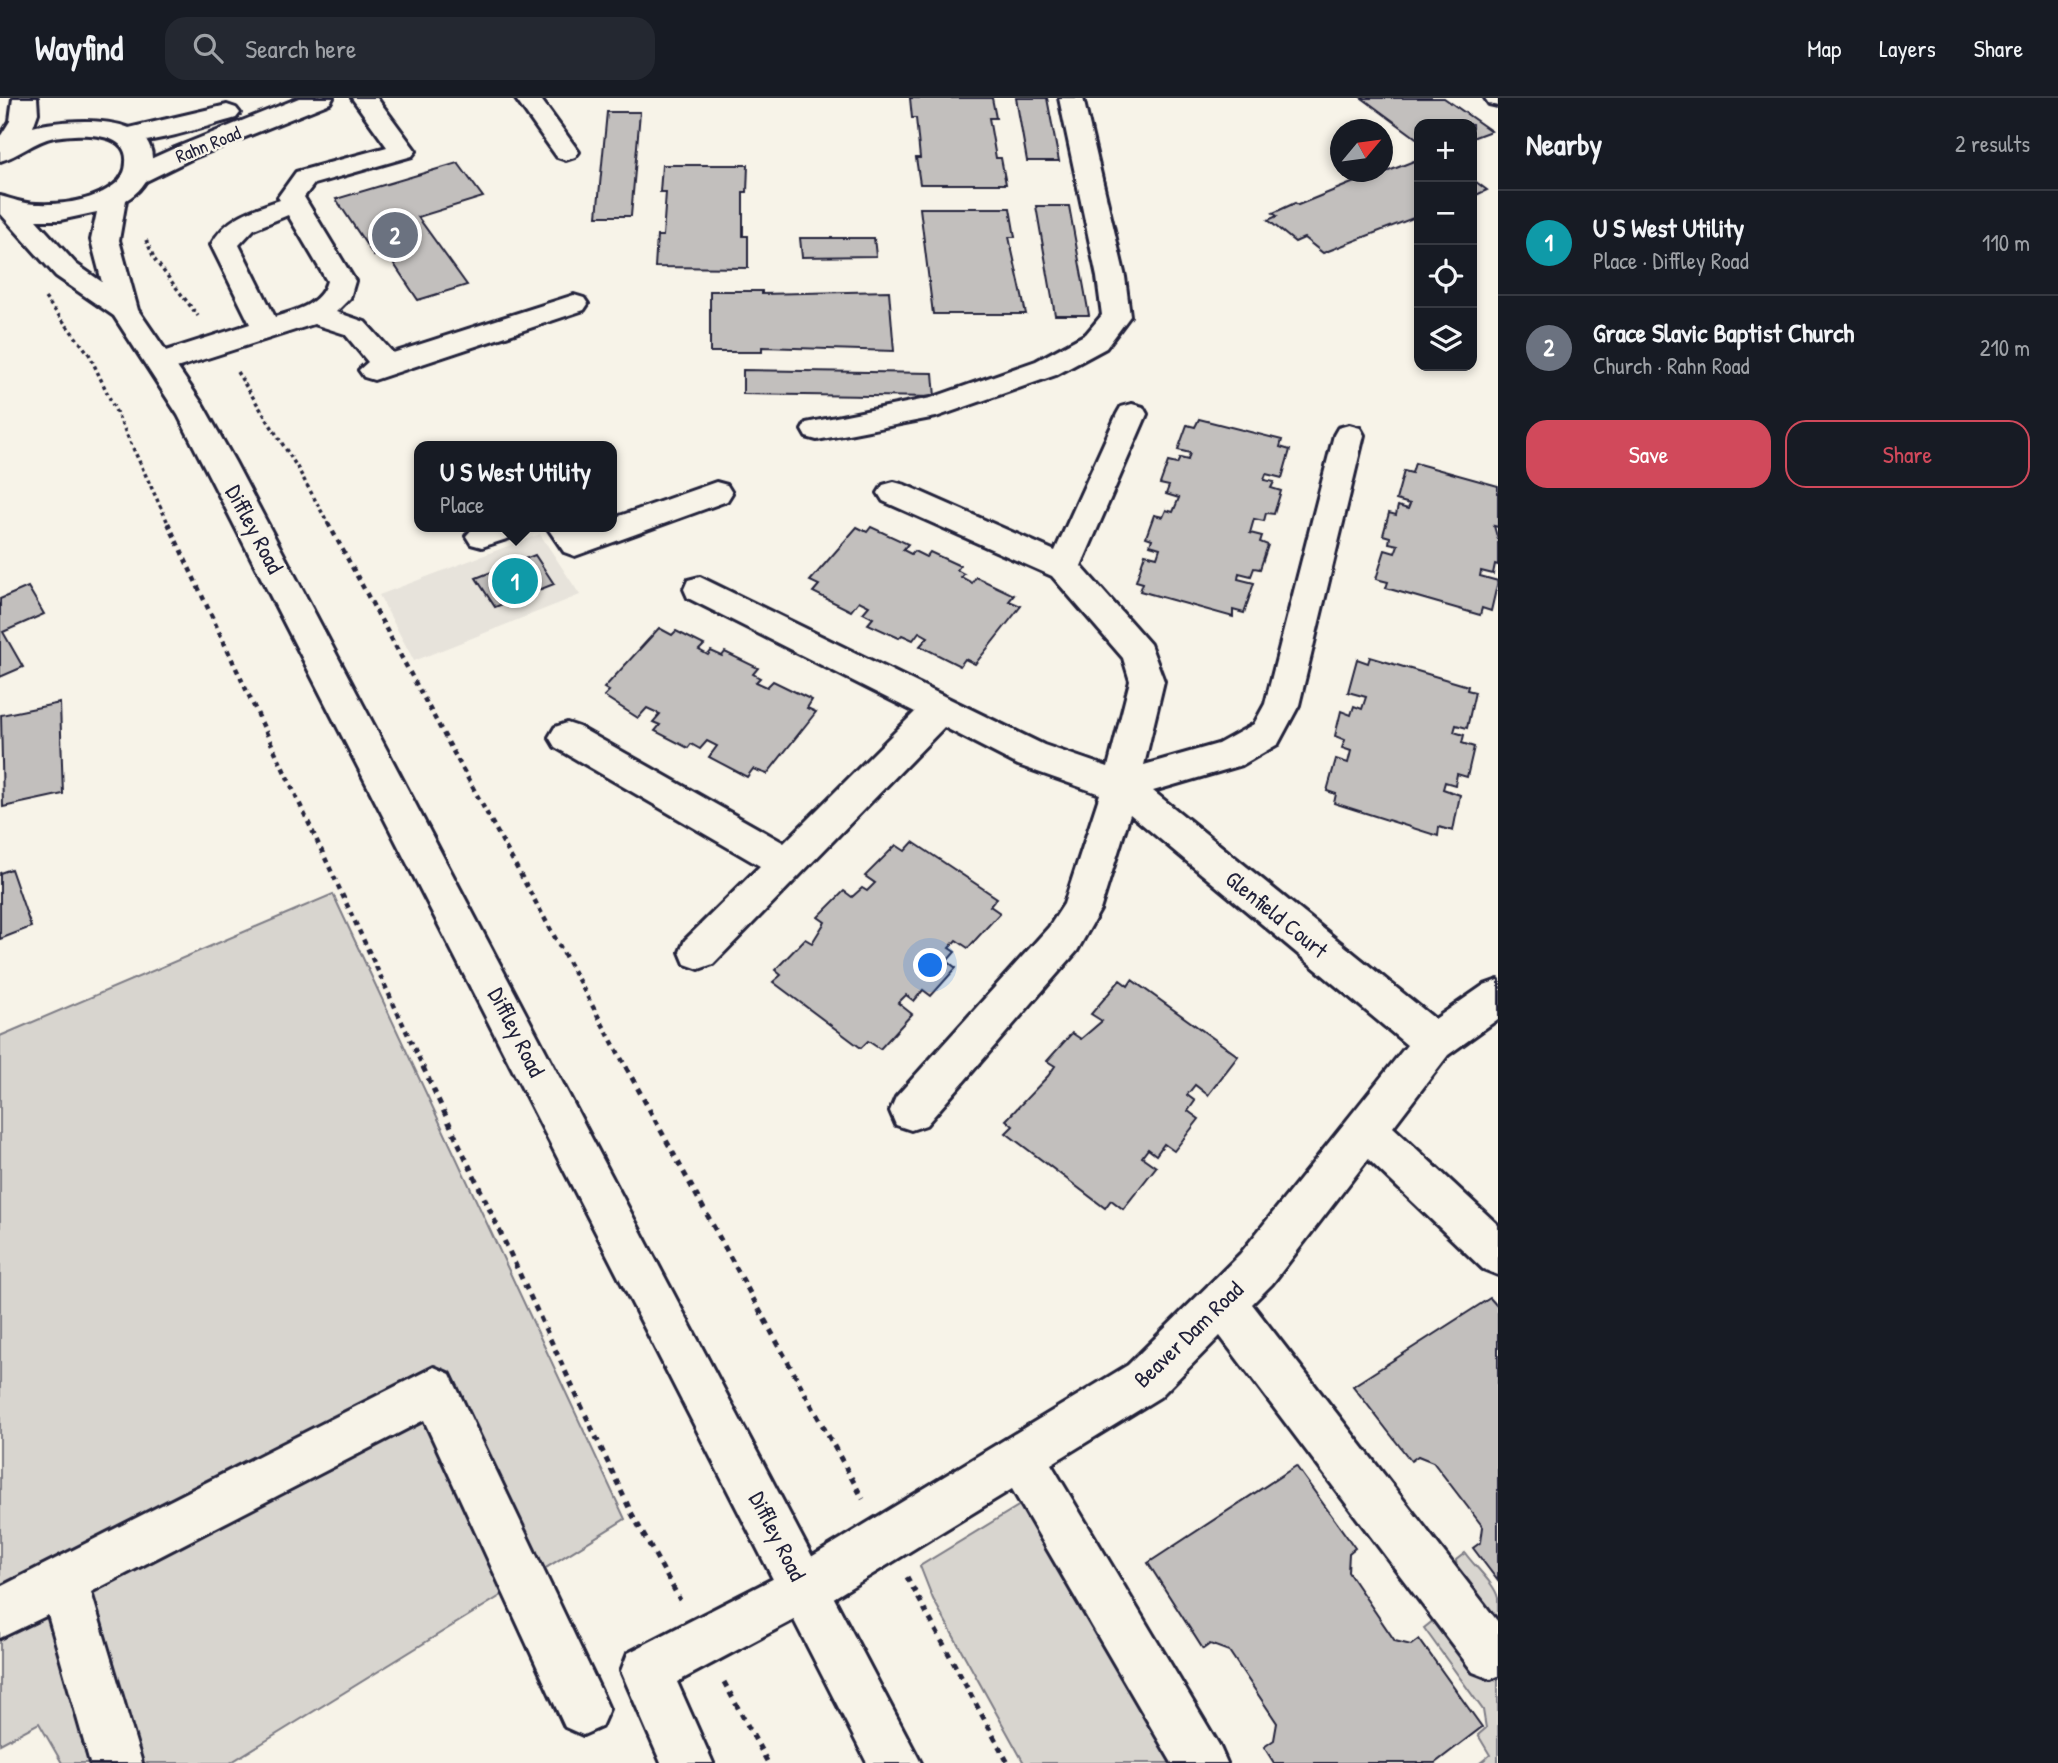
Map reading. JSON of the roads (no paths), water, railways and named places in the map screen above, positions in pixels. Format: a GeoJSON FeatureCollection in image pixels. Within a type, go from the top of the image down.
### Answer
{"type":"FeatureCollection","features":[{"type":"Feature","properties":{"kind":"main road"},"geometry":{"type":"LineString","coordinates":[[0,153],[17,133],[27,111],[24,98]]}},
{"type":"Feature","properties":{"kind":"main road","name":"Rahn Road"},"geometry":{"type":"LineString","coordinates":[[0,153],[41,132],[76,127],[117,133],[175,127],[268,98]]}},
{"type":"Feature","properties":{"kind":"main road","name":"Rahn Road"},"geometry":{"type":"LineString","coordinates":[[113,196],[135,176],[184,153],[321,98]]}},
{"type":"Feature","properties":{"kind":"main road"},"geometry":{"type":"LineString","coordinates":[[160,363],[314,314],[336,298],[341,281],[291,198],[304,178],[403,151],[364,98]]}},
{"type":"Feature","properties":{"kind":"main road"},"geometry":{"type":"LineString","coordinates":[[527,98],[565,152]]}},
{"type":"Feature","properties":{"kind":"main road"},"geometry":{"type":"LineString","coordinates":[[817,430],[936,407],[1046,368],[1097,341],[1116,316],[1111,277],[1071,98]]}},
{"type":"Feature","properties":{"kind":"main road"},"geometry":{"type":"LineString","coordinates":[[94,109],[117,133],[137,147],[140,161],[135,176]]}},
{"type":"Feature","properties":{"kind":"main road"},"geometry":{"type":"LineString","coordinates":[[3,206],[35,214],[62,213],[89,207],[113,196]]}},
{"type":"Feature","properties":{"kind":"main road","name":"Diffley Road"},"geometry":{"type":"LineString","coordinates":[[113,196],[105,240],[124,310],[160,363],[220,462],[895,1763]]}},
{"type":"Feature","properties":{"kind":"main road"},"geometry":{"type":"LineString","coordinates":[[267,329],[225,245],[234,231],[251,221],[295,204]]}},
{"type":"Feature","properties":{"kind":"main road","name":"Diffley Road"},"geometry":{"type":"LineString","coordinates":[[3,206],[66,270],[124,310]]}},
{"type":"Feature","properties":{"kind":"main road"},"geometry":{"type":"LineString","coordinates":[[314,314],[355,328],[381,368],[574,304]]}},
{"type":"Feature","properties":{"kind":"main road"},"geometry":{"type":"LineString","coordinates":[[1064,568],[1132,414]]}},
{"type":"Feature","properties":{"kind":"main road"},"geometry":{"type":"LineString","coordinates":[[700,589],[1031,755],[1121,786],[1229,755],[1266,734],[1282,705],[1349,435]]}},
{"type":"Feature","properties":{"kind":"main road"},"geometry":{"type":"LineString","coordinates":[[617,529],[716,492]]}},
{"type":"Feature","properties":{"kind":"main road"},"geometry":{"type":"LineString","coordinates":[[894,493],[1064,568],[1138,653],[1147,681],[1121,786],[1081,909],[1063,939],[911,1111]]}},
{"type":"Feature","properties":{"kind":"main road"},"geometry":{"type":"LineString","coordinates":[[567,532],[575,544],[608,532]]}},
{"type":"Feature","properties":{"kind":"main road"},"geometry":{"type":"LineString","coordinates":[[699,952],[940,709]]}},
{"type":"Feature","properties":{"kind":"main road"},"geometry":{"type":"LineString","coordinates":[[567,737],[787,863]]}},
{"type":"Feature","properties":{"kind":"main road","name":"Glenfield Court"},"geometry":{"type":"LineString","coordinates":[[1121,786],[1434,1042]]}},
{"type":"Feature","properties":{"kind":"main road","name":"Beaver Dam Road"},"geometry":{"type":"LineString","coordinates":[[687,1763],[646,1671],[805,1588],[1144,1381],[1256,1269],[1434,1042],[1498,997]]}},
{"type":"Feature","properties":{"kind":"main road"},"geometry":{"type":"LineString","coordinates":[[1366,1129],[1498,1254]]}},
{"type":"Feature","properties":{"kind":"main road"},"geometry":{"type":"LineString","coordinates":[[1223,1303],[1491,1654]]}},
{"type":"Feature","properties":{"kind":"main road"},"geometry":{"type":"LineString","coordinates":[[0,1613],[434,1390],[583,1709]]}},
{"type":"Feature","properties":{"kind":"main road"},"geometry":{"type":"LineString","coordinates":[[1020,1457],[1201,1763]]}},
{"type":"Feature","properties":{"kind":"main road"},"geometry":{"type":"LineString","coordinates":[[63,1581],[116,1763]]}},
{"type":"Feature","properties":{"kind":"place","name":"Grace Slavic Baptist Church"},"geometry":{"type":"Point","coordinates":[395,235]}},
{"type":"Feature","properties":{"kind":"place","name":"U S West Utility"},"geometry":{"type":"Point","coordinates":[515,581]}}]}
